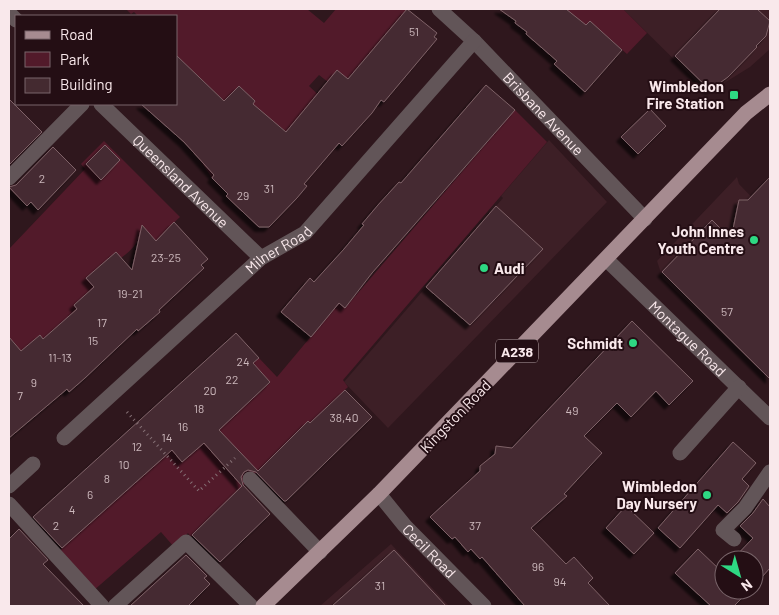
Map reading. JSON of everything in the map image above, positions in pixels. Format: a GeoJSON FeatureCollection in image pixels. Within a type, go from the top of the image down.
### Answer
{"type":"FeatureCollection","features":[{"type":"Feature","properties":{"kind":"main road","name":"Kingston Road"},"geometry":{"type":"LineString","coordinates":[[263,606],[379,494],[746,114],[770,94]]}},
{"type":"Feature","properties":{"kind":"street","name":"Brisbane Avenue"},"geometry":{"type":"LineString","coordinates":[[439,9],[474,42],[645,219]]}},
{"type":"Feature","properties":{"kind":"street","name":"Milner Road"},"geometry":{"type":"LineString","coordinates":[[64,438],[261,258],[306,233],[474,42]]}},
{"type":"Feature","properties":{"kind":"street"},"geometry":{"type":"LineString","coordinates":[[9,178],[81,105]]}},
{"type":"Feature","properties":{"kind":"street","name":"Queensland Avenue"},"geometry":{"type":"LineString","coordinates":[[102,105],[261,258]]}},
{"type":"Feature","properties":{"kind":"street","name":"Montague Road"},"geometry":{"type":"LineString","coordinates":[[606,259],[770,418]]}},
{"type":"Feature","properties":{"kind":"street"},"geometry":{"type":"LineString","coordinates":[[680,453],[739,387]]}},
{"type":"Feature","properties":{"kind":"street"},"geometry":{"type":"LineString","coordinates":[[9,486],[33,464]]}},
{"type":"Feature","properties":{"kind":"street"},"geometry":{"type":"LineString","coordinates":[[734,540],[723,530],[744,508],[770,472]]}},
{"type":"Feature","properties":{"kind":"street"},"geometry":{"type":"LineString","coordinates":[[250,479],[320,552]]}},
{"type":"Feature","properties":{"kind":"street","name":"Cecil Road"},"geometry":{"type":"LineString","coordinates":[[379,494],[405,526],[484,606]]}},
{"type":"Feature","properties":{"kind":"street"},"geometry":{"type":"LineString","coordinates":[[9,504],[102,606]]}},
{"type":"Feature","properties":{"kind":"street"},"geometry":{"type":"LineString","coordinates":[[115,606],[186,542],[251,606]]}},
{"type":"Feature","properties":{"kind":"path"},"geometry":{"type":"LineString","coordinates":[[127,412],[199,491],[235,458]]}},
{"type":"Feature","properties":{"kind":"shaded area"},"geometry":{"type":"Polygon","coordinates":[[[623,9],[770,9],[770,49],[750,67],[708,93],[623,9]]]}},
{"type":"Feature","properties":{"kind":"shaded area"},"geometry":{"type":"Polygon","coordinates":[[[549,140],[607,202],[388,428],[344,382],[503,198],[501,196],[549,140]]]}},
{"type":"Feature","properties":{"kind":"shaded area"},"geometry":{"type":"Polygon","coordinates":[[[737,177],[739,184],[770,216],[770,379],[663,279],[657,261],[737,177]]]}},
{"type":"Feature","properties":{"kind":"shaded area"},"geometry":{"type":"Polygon","coordinates":[[[391,544],[449,606],[320,606],[391,544]]]}},
{"type":"Feature","properties":{"kind":"green space"},"geometry":{"type":"Polygon","coordinates":[[[126,9],[307,9],[324,23],[336,9],[407,9],[348,79],[328,82],[319,75],[309,86],[328,104],[297,141],[279,126],[227,163],[212,178],[199,159],[255,101],[239,86],[224,101],[178,57],[178,15],[137,15],[134,12],[131,14],[126,9]]]}},
{"type":"Feature","properties":{"kind":"green space"},"geometry":{"type":"Polygon","coordinates":[[[566,9],[623,9],[647,33],[627,54],[590,22],[582,30],[566,9]]]}},
{"type":"Feature","properties":{"kind":"green space"},"geometry":{"type":"Polygon","coordinates":[[[515,110],[547,142],[343,380],[348,387],[310,423],[308,421],[191,537],[188,533],[174,547],[161,532],[93,591],[58,552],[165,443],[182,462],[206,441],[230,384],[247,404],[270,383],[253,363],[259,358],[277,377],[339,303],[345,308],[515,110]]]}},
{"type":"Feature","properties":{"kind":"green space"},"geometry":{"type":"Polygon","coordinates":[[[104,141],[180,217],[165,231],[163,249],[148,233],[139,237],[131,249],[124,255],[87,279],[94,287],[74,305],[77,309],[51,349],[40,335],[21,351],[13,341],[9,344],[9,249],[85,169],[81,164],[104,141]]]}},
{"type":"Feature","properties":{"kind":"building"},"geometry":{"type":"Polygon","coordinates":[[[407,9],[437,33],[434,37],[437,39],[384,102],[381,100],[372,113],[342,146],[339,143],[304,184],[307,186],[297,198],[269,227],[259,227],[226,196],[228,194],[212,178],[214,175],[184,142],[142,105],[178,105],[178,57],[224,101],[239,86],[255,101],[253,104],[286,132],[337,70],[348,79],[407,9]]]}},
{"type":"Feature","properties":{"kind":"building"},"geometry":{"type":"Polygon","coordinates":[[[499,9],[566,9],[586,25],[590,21],[622,50],[585,92],[554,64],[557,61],[526,34],[527,32],[515,23],[516,21],[499,9]]]}},
{"type":"Feature","properties":{"kind":"building"},"geometry":{"type":"Polygon","coordinates":[[[720,9],[757,9],[770,21],[766,36],[757,47],[728,77],[710,90],[675,56],[720,9]]]}},
{"type":"Feature","properties":{"kind":"building"},"geometry":{"type":"Polygon","coordinates":[[[486,85],[515,110],[372,273],[345,308],[339,303],[311,337],[281,312],[310,278],[314,282],[344,249],[378,205],[399,182],[401,183],[486,85]]]}},
{"type":"Feature","properties":{"kind":"building"},"geometry":{"type":"Polygon","coordinates":[[[9,99],[42,132],[9,165],[9,99]]]}},
{"type":"Feature","properties":{"kind":"building"},"geometry":{"type":"Polygon","coordinates":[[[650,109],[666,126],[638,154],[621,137],[650,109]]]}},
{"type":"Feature","properties":{"kind":"building"},"geometry":{"type":"Polygon","coordinates":[[[105,145],[120,160],[101,180],[86,164],[105,145]]]}},
{"type":"Feature","properties":{"kind":"building"},"geometry":{"type":"Polygon","coordinates":[[[53,147],[76,170],[38,210],[31,202],[27,206],[9,187],[16,185],[53,147]]]}},
{"type":"Feature","properties":{"kind":"building"},"geometry":{"type":"Polygon","coordinates":[[[770,177],[770,379],[662,272],[712,220],[731,239],[739,200],[748,200],[770,177]]]}},
{"type":"Feature","properties":{"kind":"building","name":"Audi"},"geometry":{"type":"Polygon","coordinates":[[[496,206],[543,249],[470,325],[426,287],[496,206]]]}},
{"type":"Feature","properties":{"kind":"building"},"geometry":{"type":"Polygon","coordinates":[[[174,222],[208,259],[201,265],[204,268],[159,310],[160,312],[138,331],[137,329],[69,392],[67,389],[9,438],[9,337],[21,351],[40,335],[43,339],[77,309],[74,305],[94,287],[86,278],[116,252],[132,270],[142,225],[156,241],[174,222]]]}},
{"type":"Feature","properties":{"kind":"building"},"geometry":{"type":"Polygon","coordinates":[[[632,321],[693,381],[669,405],[656,391],[631,417],[617,403],[584,436],[602,453],[564,494],[567,496],[531,528],[566,564],[574,557],[593,578],[588,583],[610,606],[525,606],[482,557],[480,559],[471,549],[468,552],[455,537],[452,539],[430,517],[480,471],[480,466],[495,454],[496,446],[512,448],[632,321]]]}},
{"type":"Feature","properties":{"kind":"building"},"geometry":{"type":"Polygon","coordinates":[[[236,333],[259,358],[253,363],[270,382],[219,430],[258,471],[308,421],[310,423],[345,390],[372,417],[286,501],[256,472],[248,470],[244,472],[241,477],[243,485],[270,514],[220,562],[192,535],[242,486],[204,443],[182,462],[172,450],[62,548],[33,517],[236,333]]]}},
{"type":"Feature","properties":{"kind":"building","name":"Wimbledon Day Nursery"},"geometry":{"type":"Polygon","coordinates":[[[733,442],[756,463],[742,479],[749,486],[738,502],[727,513],[718,505],[680,548],[658,528],[733,442]]]}},
{"type":"Feature","properties":{"kind":"building"},"geometry":{"type":"Polygon","coordinates":[[[763,499],[770,507],[770,568],[764,575],[764,550],[742,550],[753,538],[740,526],[763,499]]]}},
{"type":"Feature","properties":{"kind":"building"},"geometry":{"type":"Polygon","coordinates":[[[626,506],[654,533],[634,554],[606,528],[626,506]]]}},
{"type":"Feature","properties":{"kind":"building"},"geometry":{"type":"Polygon","coordinates":[[[19,529],[48,560],[43,564],[84,606],[9,606],[9,539],[19,529]]]}},
{"type":"Feature","properties":{"kind":"building"},"geometry":{"type":"Polygon","coordinates":[[[698,549],[714,564],[714,600],[740,600],[734,606],[711,606],[675,573],[698,549]]]}},
{"type":"Feature","properties":{"kind":"building"},"geometry":{"type":"Polygon","coordinates":[[[394,550],[446,606],[332,606],[360,581],[394,550]]]}},
{"type":"Feature","properties":{"kind":"building"},"geometry":{"type":"Polygon","coordinates":[[[186,555],[207,576],[204,578],[210,584],[188,606],[130,606],[186,555]]]}},
{"type":"Feature","properties":{"kind":"place","name":"Wimbledon Fire Station"},"geometry":{"type":"Point","coordinates":[734,95]}},
{"type":"Feature","properties":{"kind":"place","name":"John Innes Youth Centre"},"geometry":{"type":"Point","coordinates":[754,240]}},
{"type":"Feature","properties":{"kind":"place","name":"Audi"},"geometry":{"type":"Point","coordinates":[484,268]}},
{"type":"Feature","properties":{"kind":"place","name":"Schmidt"},"geometry":{"type":"Point","coordinates":[633,343]}},
{"type":"Feature","properties":{"kind":"place","name":"Wimbledon Day Nursery"},"geometry":{"type":"Point","coordinates":[707,495]}}]}
